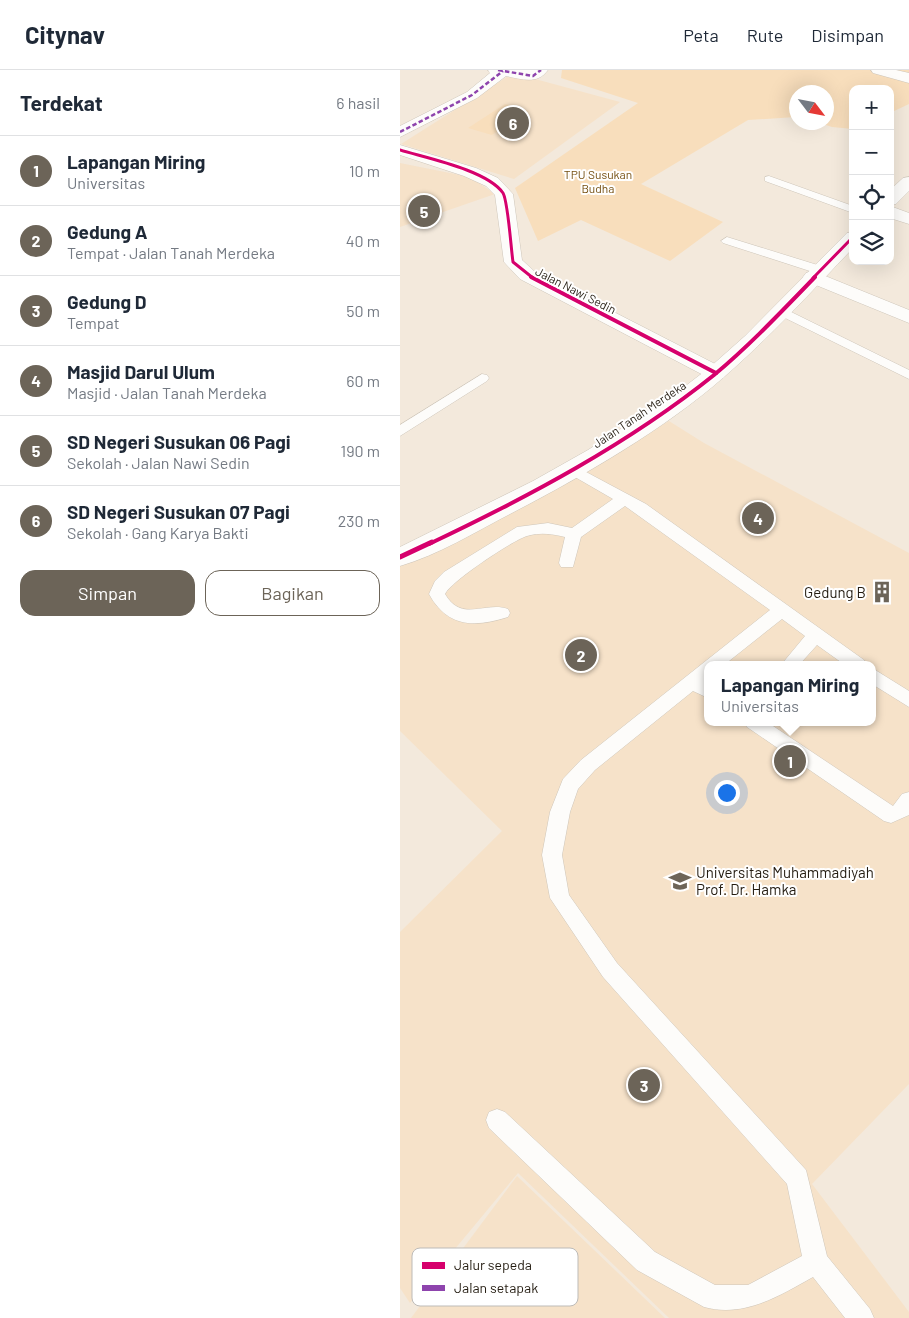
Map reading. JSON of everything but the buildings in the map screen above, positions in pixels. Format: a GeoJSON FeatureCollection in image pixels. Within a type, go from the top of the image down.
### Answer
{"type":"FeatureCollection","features":[{"type":"Feature","properties":{"kind":"street"},"geometry":{"type":"LineString","coordinates":[[400,132],[472,95],[499,71],[533,76],[541,70]]}},
{"type":"Feature","properties":{"kind":"street"},"geometry":{"type":"LineString","coordinates":[[878,70],[909,78]]}},
{"type":"Feature","properties":{"kind":"street","name":"Jalan Nawi Sedin"},"geometry":{"type":"LineString","coordinates":[[400,150],[470,172],[492,182],[504,194],[513,262],[527,275],[716,373]]}},
{"type":"Feature","properties":{"kind":"street"},"geometry":{"type":"LineString","coordinates":[[894,196],[909,182]]}},
{"type":"Feature","properties":{"kind":"street"},"geometry":{"type":"LineString","coordinates":[[894,213],[909,219]]}},
{"type":"Feature","properties":{"kind":"street","name":"Jalan Tanah Merdeka"},"geometry":{"type":"LineString","coordinates":[[400,556],[512,503],[573,470],[668,409],[716,373],[782,311],[849,241]]}},
{"type":"Feature","properties":{"kind":"street"},"geometry":{"type":"LineString","coordinates":[[816,274],[909,317]]}},
{"type":"Feature","properties":{"kind":"lane"},"geometry":{"type":"LineString","coordinates":[[769,179],[849,209]]}},
{"type":"Feature","properties":{"kind":"lane"},"geometry":{"type":"LineString","coordinates":[[726,241],[816,274]]}},
{"type":"Feature","properties":{"kind":"lane"},"geometry":{"type":"LineString","coordinates":[[782,311],[909,375]]}},
{"type":"Feature","properties":{"kind":"lane"},"geometry":{"type":"LineString","coordinates":[[400,431],[482,378]]}},
{"type":"Feature","properties":{"kind":"lane"},"geometry":{"type":"LineString","coordinates":[[573,470],[641,508],[853,661]]}},
{"type":"Feature","properties":{"kind":"lane"},"geometry":{"type":"LineString","coordinates":[[567,563],[574,534],[624,499]]}},
{"type":"Feature","properties":{"kind":"lane"},"geometry":{"type":"LineString","coordinates":[[502,613],[474,617],[458,615],[442,605],[437,594],[441,585],[450,576],[522,531],[548,528],[574,534]]}},
{"type":"Feature","properties":{"kind":"lane"},"geometry":{"type":"LineString","coordinates":[[717,661],[782,610]]}},
{"type":"Feature","properties":{"kind":"lane"},"geometry":{"type":"LineString","coordinates":[[792,661],[816,634]]}},
{"type":"Feature","properties":{"kind":"lane"},"geometry":{"type":"LineString","coordinates":[[876,678],[909,700]]}},
{"type":"Feature","properties":{"kind":"lane"},"geometry":{"type":"LineString","coordinates":[[702,680],[595,759],[570,785],[560,812],[552,855],[560,898],[610,970],[798,1178],[816,1262],[861,1318]]}},
{"type":"Feature","properties":{"kind":"lane"},"geometry":{"type":"LineString","coordinates":[[758,726],[891,815],[901,811],[909,800]]}},
{"type":"Feature","properties":{"kind":"lane"},"geometry":{"type":"LineString","coordinates":[[497,1120],[646,1261],[713,1298],[750,1298],[816,1262]]}},
{"type":"Feature","properties":{"kind":"shaded area"},"geometry":{"type":"Polygon","coordinates":[[[513,73],[620,102],[514,179],[401,144],[513,73]]]}},
{"type":"Feature","properties":{"kind":"shaded area"},"geometry":{"type":"Polygon","coordinates":[[[400,163],[470,177],[495,194],[400,227],[400,163]]]}},
{"type":"Feature","properties":{"kind":"shaded area","name":"Universitas Muhammadiyah Prof. Dr. Hamka"},"geometry":{"type":"Polygon","coordinates":[[[669,421],[704,443],[909,553],[909,1084],[812,1184],[909,1312],[909,1318],[669,1318],[518,1173],[456,1248],[412,1248],[412,1301],[410,1303],[400,1288],[400,932],[502,831],[400,731],[400,563],[501,518],[669,421]]]}},
{"type":"Feature","properties":{"kind":"shaded area"},"geometry":{"type":"Polygon","coordinates":[[[517,1176],[665,1318],[411,1318],[420,1306],[578,1306],[578,1248],[463,1248],[517,1176]]]}},
{"type":"Feature","properties":{"kind":"green space","name":"TPU Susukan Budha"},"geometry":{"type":"Polygon","coordinates":[[[562,70],[909,70],[909,104],[894,111],[894,85],[849,85],[849,129],[834,127],[834,85],[789,85],[789,117],[748,120],[641,184],[723,222],[670,261],[581,220],[538,241],[515,188],[638,103],[561,78],[562,70]]]}},
{"type":"Feature","properties":{"kind":"green space"},"geometry":{"type":"Polygon","coordinates":[[[505,104],[528,111],[492,135],[468,128],[505,104]]]}},
{"type":"Feature","properties":{"kind":"marked path"},"geometry":{"type":"LineString","coordinates":[[498,70],[533,76],[541,70]]}},
{"type":"Feature","properties":{"kind":"marked path"},"geometry":{"type":"LineString","coordinates":[[400,132],[472,95],[503,71]]}},
{"type":"Feature","properties":{"kind":"cycle path"},"geometry":{"type":"LineString","coordinates":[[400,150],[470,172],[492,182],[504,194],[513,262],[527,275],[716,373]]}},
{"type":"Feature","properties":{"kind":"cycle path"},"geometry":{"type":"LineString","coordinates":[[400,557],[486,517],[542,487],[647,423],[682,399],[716,373],[752,341],[849,241]]}},
{"type":"Feature","properties":{"kind":"place","name":"SD Negeri Susukan 07 Pagi"},"geometry":{"type":"Point","coordinates":[513,123]}},
{"type":"Feature","properties":{"kind":"place","name":"SD Negeri Susukan 06 Pagi"},"geometry":{"type":"Point","coordinates":[424,211]}},
{"type":"Feature","properties":{"kind":"place","name":"Masjid Darul Ulum"},"geometry":{"type":"Point","coordinates":[758,518]}},
{"type":"Feature","properties":{"kind":"place","name":"Gedung B"},"geometry":{"type":"Point","coordinates":[882,592]}},
{"type":"Feature","properties":{"kind":"place","name":"Gedung A"},"geometry":{"type":"Point","coordinates":[581,655]}},
{"type":"Feature","properties":{"kind":"place","name":"Lapangan Miring"},"geometry":{"type":"Point","coordinates":[790,761]}},
{"type":"Feature","properties":{"kind":"place","name":"Universitas Muhammadiyah Prof. Dr. Hamka"},"geometry":{"type":"Point","coordinates":[680,881]}},
{"type":"Feature","properties":{"kind":"place","name":"Gedung D"},"geometry":{"type":"Point","coordinates":[644,1085]}}]}
